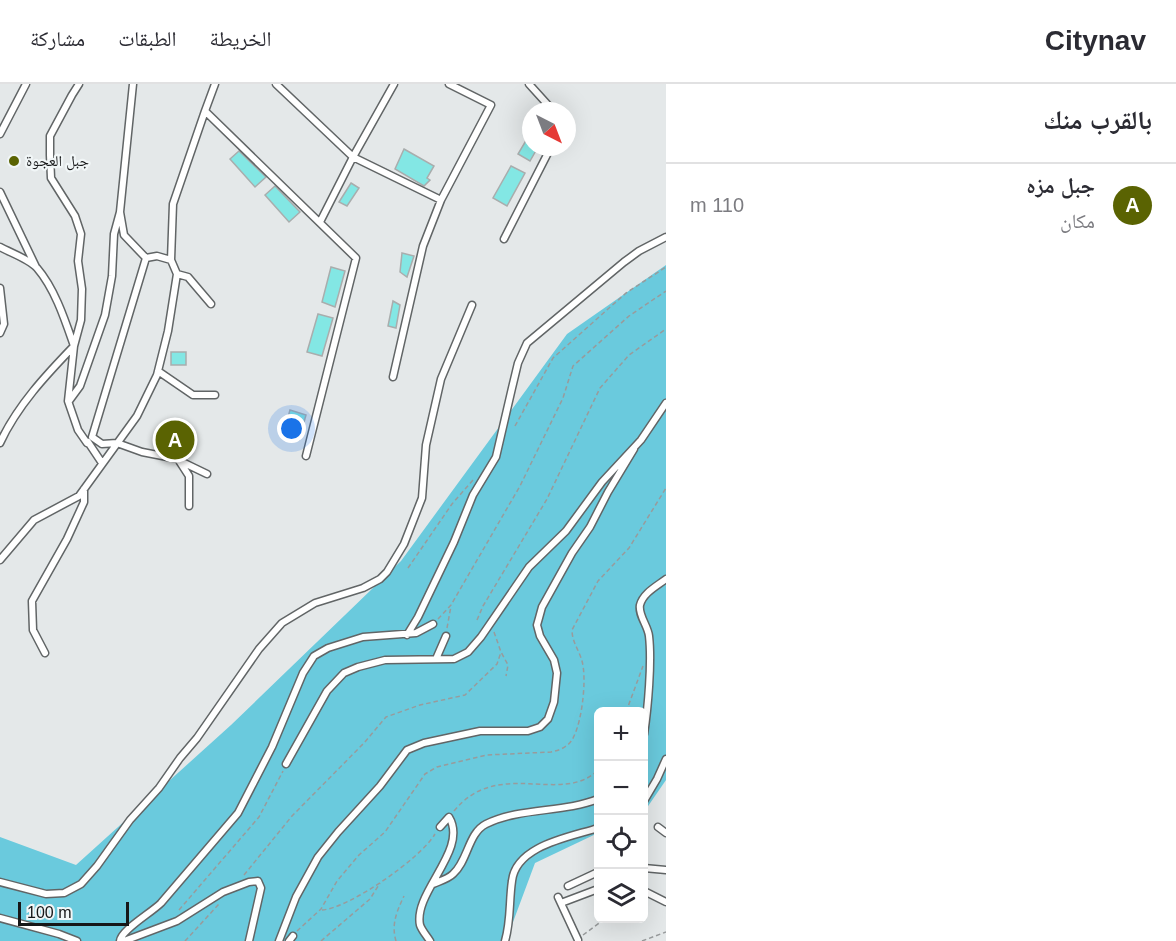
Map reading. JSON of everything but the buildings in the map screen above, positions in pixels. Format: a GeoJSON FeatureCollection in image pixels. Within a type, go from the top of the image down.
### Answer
{"type":"FeatureCollection","features":[{"type":"Feature","properties":{"kind":"street"},"geometry":{"type":"LineString","coordinates":[[0,134],[26,84]]}},
{"type":"Feature","properties":{"kind":"street"},"geometry":{"type":"LineString","coordinates":[[80,84],[72,94],[50,136],[51,178],[75,216],[81,234],[78,261],[82,289],[81,320],[74,346],[68,401],[78,430],[102,463]]}},
{"type":"Feature","properties":{"kind":"street"},"geometry":{"type":"LineString","coordinates":[[68,401],[80,386],[105,315],[112,276],[114,234],[120,212],[133,84]]}},
{"type":"Feature","properties":{"kind":"street"},"geometry":{"type":"LineString","coordinates":[[0,560],[33,520],[80,496],[137,416],[158,371],[168,331],[177,274],[171,260],[172,204],[215,84]]}},
{"type":"Feature","properties":{"kind":"street"},"geometry":{"type":"LineString","coordinates":[[276,84],[353,156],[441,200]]}},
{"type":"Feature","properties":{"kind":"street"},"geometry":{"type":"LineString","coordinates":[[320,222],[353,156],[394,84]]}},
{"type":"Feature","properties":{"kind":"street"},"geometry":{"type":"LineString","coordinates":[[393,377],[423,246],[441,200],[491,105],[449,84]]}},
{"type":"Feature","properties":{"kind":"street"},"geometry":{"type":"LineString","coordinates":[[529,84],[545,102]]}},
{"type":"Feature","properties":{"kind":"street"},"geometry":{"type":"LineString","coordinates":[[205,111],[356,258],[306,456]]}},
{"type":"Feature","properties":{"kind":"street"},"geometry":{"type":"LineString","coordinates":[[504,239],[546,156]]}},
{"type":"Feature","properties":{"kind":"street"},"geometry":{"type":"LineString","coordinates":[[0,192],[36,267],[53,294],[74,346]]}},
{"type":"Feature","properties":{"kind":"street"},"geometry":{"type":"LineString","coordinates":[[120,212],[124,235],[146,258]]}},
{"type":"Feature","properties":{"kind":"street"},"geometry":{"type":"LineString","coordinates":[[407,635],[454,542],[473,495],[499,450],[514,380],[527,343],[624,262],[666,237]]}},
{"type":"Feature","properties":{"kind":"street"},"geometry":{"type":"LineString","coordinates":[[0,247],[36,267]]}},
{"type":"Feature","properties":{"kind":"street"},"geometry":{"type":"LineString","coordinates":[[146,258],[157,256],[171,260]]}},
{"type":"Feature","properties":{"kind":"street"},"geometry":{"type":"LineString","coordinates":[[87,443],[92,437],[146,258]]}},
{"type":"Feature","properties":{"kind":"street"},"geometry":{"type":"LineString","coordinates":[[177,274],[188,277],[211,304]]}},
{"type":"Feature","properties":{"kind":"street"},"geometry":{"type":"LineString","coordinates":[[0,288],[4,324],[0,333]]}},
{"type":"Feature","properties":{"kind":"street"},"geometry":{"type":"LineString","coordinates":[[0,882],[46,894],[64,893],[81,884],[130,820],[166,779],[232,690],[259,649],[282,623],[315,603],[363,588],[380,579],[392,567],[404,544],[422,498],[426,445],[441,379],[472,304]]}},
{"type":"Feature","properties":{"kind":"street"},"geometry":{"type":"LineString","coordinates":[[0,443],[26,401],[74,346]]}},
{"type":"Feature","properties":{"kind":"street"},"geometry":{"type":"LineString","coordinates":[[158,371],[193,395],[215,395]]}},
{"type":"Feature","properties":{"kind":"street"},"geometry":{"type":"LineString","coordinates":[[279,941],[296,897],[318,857],[380,786],[407,750],[424,742],[480,731],[528,731],[540,727],[548,718],[554,702],[557,673],[554,660],[540,636],[537,625],[542,607],[572,553],[598,515],[608,492],[634,449],[666,404]]}},
{"type":"Feature","properties":{"kind":"street"},"geometry":{"type":"LineString","coordinates":[[92,437],[102,444],[117,443],[142,452],[178,459],[207,474]]}},
{"type":"Feature","properties":{"kind":"street"},"geometry":{"type":"LineString","coordinates":[[286,764],[327,691],[338,677],[358,667],[386,660],[454,659],[468,652],[529,567],[566,531],[602,482],[634,449]]}},
{"type":"Feature","properties":{"kind":"street"},"geometry":{"type":"LineString","coordinates":[[178,459],[189,476],[189,506]]}},
{"type":"Feature","properties":{"kind":"street"},"geometry":{"type":"LineString","coordinates":[[45,652],[33,630],[32,601],[67,539],[84,502],[84,489]]}},
{"type":"Feature","properties":{"kind":"street"},"geometry":{"type":"LineString","coordinates":[[647,707],[649,634],[641,615],[641,604],[647,594],[666,579]]}},
{"type":"Feature","properties":{"kind":"street"},"geometry":{"type":"LineString","coordinates":[[249,941],[261,883],[258,881],[211,898],[177,921],[122,941],[120,936],[161,903],[238,813],[272,747],[303,673],[314,656],[328,648],[363,637],[407,635],[422,631],[433,624]]}},
{"type":"Feature","properties":{"kind":"street"},"geometry":{"type":"LineString","coordinates":[[436,659],[446,636]]}},
{"type":"Feature","properties":{"kind":"street"},"geometry":{"type":"LineString","coordinates":[[648,794],[666,759]]}},
{"type":"Feature","properties":{"kind":"street"},"geometry":{"type":"LineString","coordinates":[[433,884],[454,873],[475,835],[484,825],[521,814],[594,800]]}},
{"type":"Feature","properties":{"kind":"street"},"geometry":{"type":"LineString","coordinates":[[430,941],[423,930],[420,919],[425,899],[448,855],[454,825],[449,818],[440,827]]}},
{"type":"Feature","properties":{"kind":"street"},"geometry":{"type":"LineString","coordinates":[[658,827],[666,834]]}},
{"type":"Feature","properties":{"kind":"street"},"geometry":{"type":"LineString","coordinates":[[505,941],[511,912],[512,882],[519,862],[534,851],[562,838],[594,829]]}},
{"type":"Feature","properties":{"kind":"street"},"geometry":{"type":"LineString","coordinates":[[648,868],[666,870]]}},
{"type":"Feature","properties":{"kind":"street"},"geometry":{"type":"LineString","coordinates":[[568,886],[594,874]]}},
{"type":"Feature","properties":{"kind":"street"},"geometry":{"type":"LineString","coordinates":[[578,940],[560,900],[594,890]]}},
{"type":"Feature","properties":{"kind":"street"},"geometry":{"type":"LineString","coordinates":[[648,893],[666,902]]}},
{"type":"Feature","properties":{"kind":"street"},"geometry":{"type":"LineString","coordinates":[[0,918],[76,941]]}},
{"type":"Feature","properties":{"kind":"path"},"geometry":{"type":"LineString","coordinates":[[516,426],[554,358],[626,293],[666,267]]}},
{"type":"Feature","properties":{"kind":"path"},"geometry":{"type":"LineString","coordinates":[[433,624],[451,605],[520,486],[563,398],[573,366],[629,316],[666,291]]}},
{"type":"Feature","properties":{"kind":"path"},"geometry":{"type":"LineString","coordinates":[[477,620],[483,606],[547,499],[600,388],[629,355],[666,329]]}},
{"type":"Feature","properties":{"kind":"path"},"geometry":{"type":"LineString","coordinates":[[408,568],[452,504],[472,481],[486,472]]}},
{"type":"Feature","properties":{"kind":"path"},"geometry":{"type":"LineString","coordinates":[[291,939],[321,909],[337,881],[359,855],[385,832],[430,771],[459,760],[487,755],[561,750],[571,741],[579,718],[584,682],[583,663],[572,636],[572,630],[598,581],[633,543],[666,488]]}},
{"type":"Feature","properties":{"kind":"path"},"geometry":{"type":"LineString","coordinates":[[446,636],[451,605]]}},
{"type":"Feature","properties":{"kind":"path"},"geometry":{"type":"LineString","coordinates":[[495,616],[493,628],[501,652],[508,664],[506,676]]}},
{"type":"Feature","properties":{"kind":"path"},"geometry":{"type":"LineString","coordinates":[[243,877],[292,816],[364,743],[386,717],[420,705],[465,695],[496,664],[501,652]]}},
{"type":"Feature","properties":{"kind":"path"},"geometry":{"type":"LineString","coordinates":[[628,707],[649,652]]}},
{"type":"Feature","properties":{"kind":"path"},"geometry":{"type":"LineString","coordinates":[[178,912],[259,817],[286,764]]}},
{"type":"Feature","properties":{"kind":"path"},"geometry":{"type":"LineString","coordinates":[[449,818],[472,794],[489,787],[526,782],[578,783],[594,774]]}},
{"type":"Feature","properties":{"kind":"path"},"geometry":{"type":"LineString","coordinates":[[321,909],[343,903],[380,882],[422,851],[440,827]]}},
{"type":"Feature","properties":{"kind":"path"},"geometry":{"type":"LineString","coordinates":[[321,941],[370,899],[380,882]]}},
{"type":"Feature","properties":{"kind":"path"},"geometry":{"type":"LineString","coordinates":[[185,941],[231,889]]}},
{"type":"Feature","properties":{"kind":"path"},"geometry":{"type":"LineString","coordinates":[[396,941],[393,930],[397,910],[404,896]]}},
{"type":"Feature","properties":{"kind":"path"},"geometry":{"type":"LineString","coordinates":[[578,940],[598,923]]}},
{"type":"Feature","properties":{"kind":"path"},"geometry":{"type":"LineString","coordinates":[[642,941],[666,932]]}},
{"type":"Feature","properties":{"kind":"shaded area"},"geometry":{"type":"Polygon","coordinates":[[[666,265],[666,780],[648,806],[648,707],[594,707],[594,835],[535,863],[506,941],[0,941],[0,837],[76,865],[231,725],[401,561],[567,334],[666,265]]]}},
{"type":"Feature","properties":{"kind":"place","name":"جبل العجوة"},"geometry":{"type":"Point","coordinates":[14,161]}},
{"type":"Feature","properties":{"kind":"place","name":"جبل مزه"},"geometry":{"type":"Point","coordinates":[175,440]}}]}
